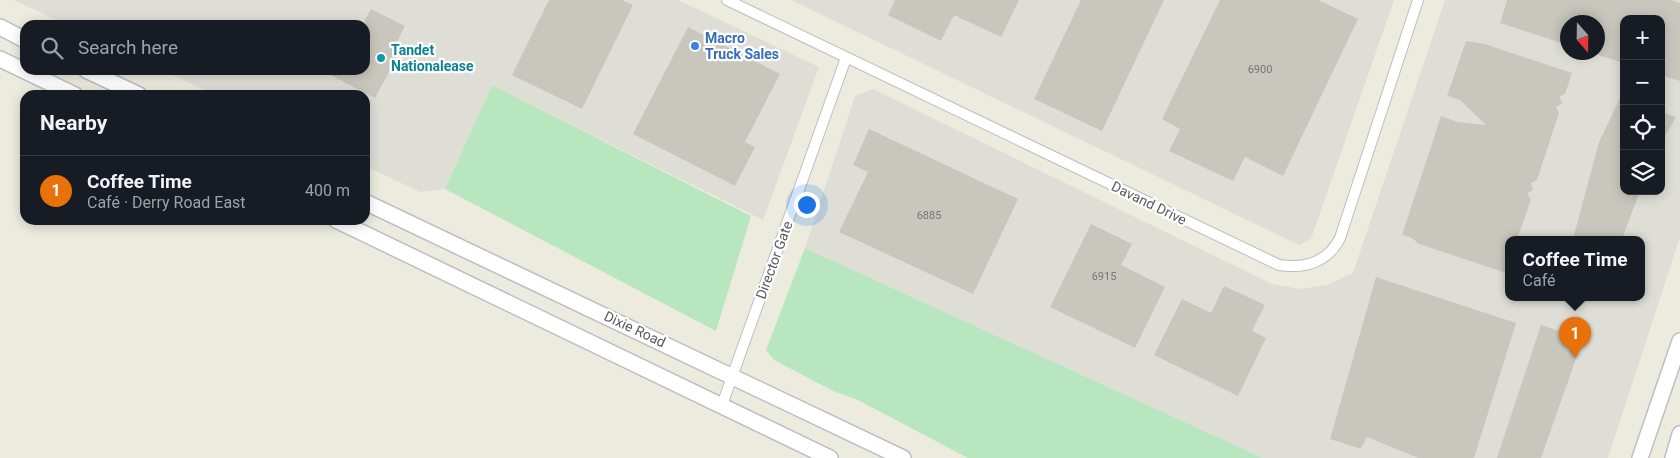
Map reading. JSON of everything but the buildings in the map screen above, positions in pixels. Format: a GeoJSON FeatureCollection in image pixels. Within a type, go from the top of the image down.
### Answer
{"type":"FeatureCollection","features":[{"type":"Feature","properties":{"kind":"main road"},"geometry":{"type":"LineString","coordinates":[[0,27],[20,37]]}},
{"type":"Feature","properties":{"kind":"main road"},"geometry":{"type":"LineString","coordinates":[[0,59],[20,69]]}},
{"type":"Feature","properties":{"kind":"main road"},"geometry":{"type":"LineString","coordinates":[[33,75],[65,90]]}},
{"type":"Feature","properties":{"kind":"main road"},"geometry":{"type":"LineString","coordinates":[[96,75],[128,90]]}},
{"type":"Feature","properties":{"kind":"main road","name":"Dixie Road"},"geometry":{"type":"LineString","coordinates":[[370,204],[903,458]]}},
{"type":"Feature","properties":{"kind":"main road"},"geometry":{"type":"LineString","coordinates":[[346,225],[830,458]]}},
{"type":"Feature","properties":{"kind":"main road"},"geometry":{"type":"LineString","coordinates":[[1640,458],[1680,342]]}},
{"type":"Feature","properties":{"kind":"main road"},"geometry":{"type":"LineString","coordinates":[[1673,458],[1680,434]]}},
{"type":"Feature","properties":{"kind":"street","name":"Davand Drive"},"geometry":{"type":"LineString","coordinates":[[728,0],[1279,265],[1292,267],[1308,265],[1324,258],[1340,238],[1418,0]]}},
{"type":"Feature","properties":{"kind":"street","name":"Director Gate"},"geometry":{"type":"LineString","coordinates":[[722,405],[846,58]]}},
{"type":"Feature","properties":{"kind":"shaded area"},"geometry":{"type":"Polygon","coordinates":[[[14,0],[678,0],[819,67],[763,220],[492,85],[445,189],[420,192],[370,168],[370,90],[204,90],[173,75],[370,75],[370,20],[56,20],[14,0]]]}},
{"type":"Feature","properties":{"kind":"shaded area"},"geometry":{"type":"Polygon","coordinates":[[[791,0],[1394,0],[1311,239],[1299,245],[791,0]]]}},
{"type":"Feature","properties":{"kind":"shaded area"},"geometry":{"type":"Polygon","coordinates":[[[1445,0],[1680,0],[1680,237],[1608,458],[1263,458],[805,248],[855,96],[873,89],[1272,284],[1300,289],[1327,285],[1353,273],[1445,0]]]}},
{"type":"Feature","properties":{"kind":"green space"},"geometry":{"type":"Polygon","coordinates":[[[492,85],[751,216],[716,331],[445,189],[492,85]]]}},
{"type":"Feature","properties":{"kind":"green space"},"geometry":{"type":"Polygon","coordinates":[[[805,248],[1263,458],[968,458],[858,400],[833,391],[774,360],[766,350],[805,248]]]}},
{"type":"Feature","properties":{"kind":"place","name":"Macro Truck Sales"},"geometry":{"type":"Point","coordinates":[695,46]}},
{"type":"Feature","properties":{"kind":"place","name":"Tandet Nationalease"},"geometry":{"type":"Point","coordinates":[381,58]}},
{"type":"Feature","properties":{"kind":"place","name":"Coffee Time"},"geometry":{"type":"Point","coordinates":[1575,358]}}]}
